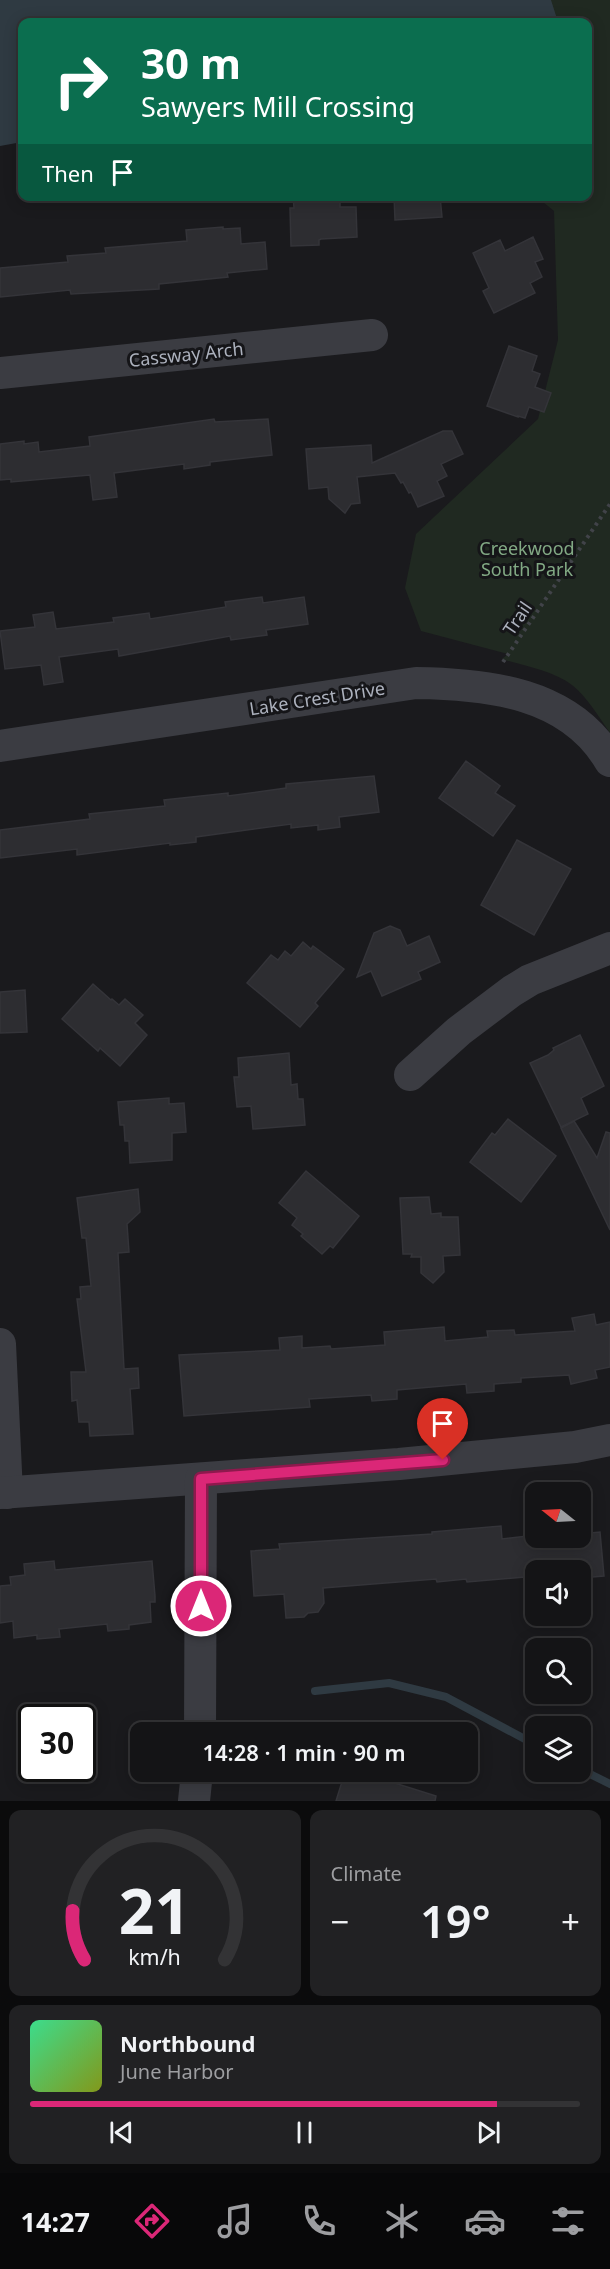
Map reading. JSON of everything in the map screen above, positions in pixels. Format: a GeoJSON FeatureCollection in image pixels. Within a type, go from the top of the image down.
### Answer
{"type":"FeatureCollection","features":[{"type":"Feature","properties":{"kind":"street","name":"Cassway Arch"},"geometry":{"type":"LineString","coordinates":[[0,373],[372,336]]}},
{"type":"Feature","properties":{"kind":"street","name":"Lake Crest Drive"},"geometry":{"type":"LineString","coordinates":[[0,746],[416,683],[461,683],[507,690],[537,700],[566,714],[591,736],[610,761]]}},
{"type":"Feature","properties":{"kind":"street"},"geometry":{"type":"LineString","coordinates":[[410,1075],[459,1031],[512,991],[530,980],[610,948]]}},
{"type":"Feature","properties":{"kind":"street"},"geometry":{"type":"LineString","coordinates":[[0,1344],[4,1493],[201,1479],[575,1447],[610,1440]]}},
{"type":"Feature","properties":{"kind":"street"},"geometry":{"type":"LineString","coordinates":[[200,1722],[201,1479]]}},
{"type":"Feature","properties":{"kind":"street"},"geometry":{"type":"LineString","coordinates":[[194,1801],[196,1782]]}},
{"type":"Feature","properties":{"kind":"path","name":"Trail"},"geometry":{"type":"LineString","coordinates":[[486,687],[610,504]]}},
{"type":"Feature","properties":{"kind":"green space","name":"Creekwood South Park"},"geometry":{"type":"Polygon","coordinates":[[[519,0],[610,0],[610,733],[583,695],[565,680],[548,672],[502,659],[508,654],[421,631],[405,588],[416,534],[538,419],[558,340],[554,211],[542,201],[592,201],[592,18],[523,18],[519,0]]]}},
{"type":"Feature","properties":{"kind":"shaded area"},"geometry":{"type":"Polygon","coordinates":[[[0,0],[551,0],[557,18],[18,18],[18,143],[0,146],[0,0]]]}},
{"type":"Feature","properties":{"kind":"building"},"geometry":{"type":"Polygon","coordinates":[[[293,201],[340,201],[340,207],[356,207],[357,237],[321,239],[319,245],[291,246],[290,208],[294,208],[293,201]]]}},
{"type":"Feature","properties":{"kind":"building"},"geometry":{"type":"Polygon","coordinates":[[[394,201],[440,201],[442,217],[395,220],[394,201]]]}},
{"type":"Feature","properties":{"kind":"building"},"geometry":{"type":"Polygon","coordinates":[[[223,227],[223,229],[240,228],[241,244],[265,242],[267,269],[227,273],[228,277],[159,284],[159,289],[71,294],[70,290],[0,297],[0,268],[68,262],[67,256],[106,253],[105,248],[187,241],[186,230],[223,227]]]}},
{"type":"Feature","properties":{"kind":"building"},"geometry":{"type":"Polygon","coordinates":[[[533,237],[543,259],[535,262],[542,277],[530,283],[535,293],[494,313],[483,291],[489,288],[473,253],[500,240],[505,251],[533,237]]]}},
{"type":"Feature","properties":{"kind":"building"},"geometry":{"type":"Polygon","coordinates":[[[509,346],[537,356],[532,371],[540,374],[535,387],[551,393],[544,412],[529,407],[525,418],[487,406],[509,346]]]}},
{"type":"Feature","properties":{"kind":"building"},"geometry":{"type":"Polygon","coordinates":[[[214,419],[215,422],[268,419],[272,455],[210,462],[210,465],[184,469],[184,464],[114,473],[117,497],[93,500],[90,475],[11,482],[11,479],[0,480],[0,444],[38,442],[39,452],[90,446],[89,437],[214,419]]]}},
{"type":"Feature","properties":{"kind":"building"},"geometry":{"type":"Polygon","coordinates":[[[443,431],[452,431],[463,454],[441,464],[447,476],[437,481],[444,496],[418,507],[411,492],[409,493],[395,473],[357,477],[360,503],[351,504],[345,513],[329,499],[328,487],[309,489],[306,449],[371,445],[372,463],[443,431]]]}},
{"type":"Feature","properties":{"kind":"building"},"geometry":{"type":"Polygon","coordinates":[[[262,597],[263,603],[304,597],[308,624],[266,630],[267,635],[231,640],[230,636],[119,656],[118,649],[59,657],[63,682],[44,685],[41,665],[5,669],[0,631],[35,627],[33,615],[53,612],[56,629],[114,622],[113,618],[149,613],[150,619],[226,607],[225,602],[262,597]]]}},
{"type":"Feature","properties":{"kind":"building"},"geometry":{"type":"Polygon","coordinates":[[[466,761],[500,786],[495,793],[515,806],[493,836],[439,798],[466,761]]]}},
{"type":"Feature","properties":{"kind":"building"},"geometry":{"type":"Polygon","coordinates":[[[374,776],[379,812],[339,817],[340,827],[318,830],[318,825],[291,828],[291,824],[196,837],[196,842],[170,845],[170,843],[77,855],[77,849],[0,858],[0,830],[90,819],[89,814],[165,806],[164,800],[228,793],[228,796],[286,788],[286,784],[374,776]]]}},
{"type":"Feature","properties":{"kind":"building"},"geometry":{"type":"Polygon","coordinates":[[[517,840],[571,869],[534,935],[481,905],[517,840]]]}},
{"type":"Feature","properties":{"kind":"building"},"geometry":{"type":"Polygon","coordinates":[[[390,926],[400,930],[407,946],[429,936],[440,962],[418,972],[421,979],[382,996],[371,971],[357,977],[374,933],[390,926]]]}},
{"type":"Feature","properties":{"kind":"building"},"geometry":{"type":"Polygon","coordinates":[[[303,942],[311,949],[313,946],[344,969],[315,1003],[318,1006],[300,1027],[247,983],[271,955],[278,960],[285,951],[291,956],[303,942]]]}},
{"type":"Feature","properties":{"kind":"building"},"geometry":{"type":"Polygon","coordinates":[[[93,984],[119,1005],[125,999],[143,1015],[135,1023],[147,1035],[120,1066],[100,1048],[98,1051],[62,1019],[93,984]]]}},
{"type":"Feature","properties":{"kind":"building"},"geometry":{"type":"Polygon","coordinates":[[[25,990],[27,1032],[0,1033],[0,992],[25,990]]]}},
{"type":"Feature","properties":{"kind":"building"},"geometry":{"type":"Polygon","coordinates":[[[580,1035],[604,1086],[581,1098],[588,1114],[561,1127],[530,1063],[548,1055],[554,1050],[553,1048],[580,1035]]]}},
{"type":"Feature","properties":{"kind":"building"},"geometry":{"type":"Polygon","coordinates":[[[289,1053],[291,1085],[297,1084],[298,1099],[303,1099],[305,1125],[253,1129],[251,1106],[237,1107],[234,1077],[239,1077],[238,1058],[289,1053]]]}},
{"type":"Feature","properties":{"kind":"building"},"geometry":{"type":"Polygon","coordinates":[[[169,1098],[169,1104],[184,1103],[186,1132],[172,1133],[172,1160],[130,1163],[129,1141],[125,1141],[124,1125],[120,1125],[118,1102],[169,1098]]]}},
{"type":"Feature","properties":{"kind":"building"},"geometry":{"type":"Polygon","coordinates":[[[508,1119],[556,1156],[521,1202],[470,1162],[492,1133],[495,1135],[508,1119]]]}},
{"type":"Feature","properties":{"kind":"building"},"geometry":{"type":"Polygon","coordinates":[[[574,1121],[597,1158],[606,1132],[610,1133],[610,1230],[561,1128],[574,1121]]]}},
{"type":"Feature","properties":{"kind":"building"},"geometry":{"type":"Polygon","coordinates":[[[306,1171],[359,1216],[333,1248],[330,1246],[322,1254],[301,1236],[303,1234],[292,1225],[297,1218],[279,1203],[306,1171]]]}},
{"type":"Feature","properties":{"kind":"building"},"geometry":{"type":"Polygon","coordinates":[[[138,1189],[140,1212],[127,1224],[129,1252],[118,1253],[124,1369],[138,1368],[139,1388],[130,1389],[133,1434],[90,1436],[89,1422],[79,1422],[77,1400],[72,1401],[71,1372],[86,1372],[77,1299],[81,1299],[80,1287],[91,1286],[86,1238],[82,1238],[77,1198],[138,1189]]]}},
{"type":"Feature","properties":{"kind":"building"},"geometry":{"type":"Polygon","coordinates":[[[429,1197],[431,1214],[441,1213],[441,1217],[458,1217],[460,1255],[443,1256],[444,1272],[433,1283],[421,1273],[421,1257],[403,1254],[400,1198],[429,1197]]]}},
{"type":"Feature","properties":{"kind":"building"},"geometry":{"type":"Polygon","coordinates":[[[594,1314],[596,1325],[610,1322],[610,1367],[595,1370],[597,1378],[571,1384],[569,1375],[521,1378],[521,1382],[494,1384],[494,1391],[467,1393],[466,1384],[397,1390],[397,1399],[372,1401],[371,1395],[309,1399],[310,1407],[184,1416],[179,1355],[280,1350],[279,1338],[302,1336],[302,1348],[330,1346],[331,1349],[385,1345],[384,1332],[444,1327],[445,1341],[488,1337],[487,1331],[514,1330],[515,1335],[575,1331],[572,1318],[594,1314]]]}},
{"type":"Feature","properties":{"kind":"building"},"geometry":{"type":"Polygon","coordinates":[[[501,1526],[502,1539],[525,1536],[525,1548],[591,1548],[591,1533],[600,1532],[604,1576],[591,1577],[591,1560],[525,1560],[525,1577],[467,1582],[466,1579],[437,1582],[436,1579],[323,1588],[324,1603],[318,1612],[308,1613],[304,1617],[286,1618],[284,1594],[254,1596],[251,1551],[280,1549],[279,1544],[432,1534],[432,1532],[501,1526]]]}},
{"type":"Feature","properties":{"kind":"building"},"geometry":{"type":"Polygon","coordinates":[[[54,1561],[55,1570],[152,1561],[155,1602],[150,1602],[151,1622],[129,1625],[129,1629],[108,1631],[107,1624],[59,1629],[60,1637],[37,1639],[37,1635],[14,1638],[13,1621],[0,1623],[0,1586],[11,1585],[10,1577],[25,1575],[24,1564],[54,1561]]]}},
{"type":"Feature","properties":{"kind":"building"},"geometry":{"type":"Polygon","coordinates":[[[342,1782],[392,1782],[436,1796],[435,1801],[336,1801],[342,1782]]]}},
{"type":"Feature","properties":{"kind":"waterway"},"geometry":{"type":"LineString","coordinates":[[315,1691],[389,1683],[446,1697],[525,1739]]}},
{"type":"Feature","properties":{"kind":"waterway"},"geometry":{"type":"LineString","coordinates":[[591,1774],[610,1784]]}},
{"type":"Feature","properties":{"kind":"route"},"geometry":{"type":"LineString","coordinates":[[201,1606],[201,1479],[443,1460]]}}]}
